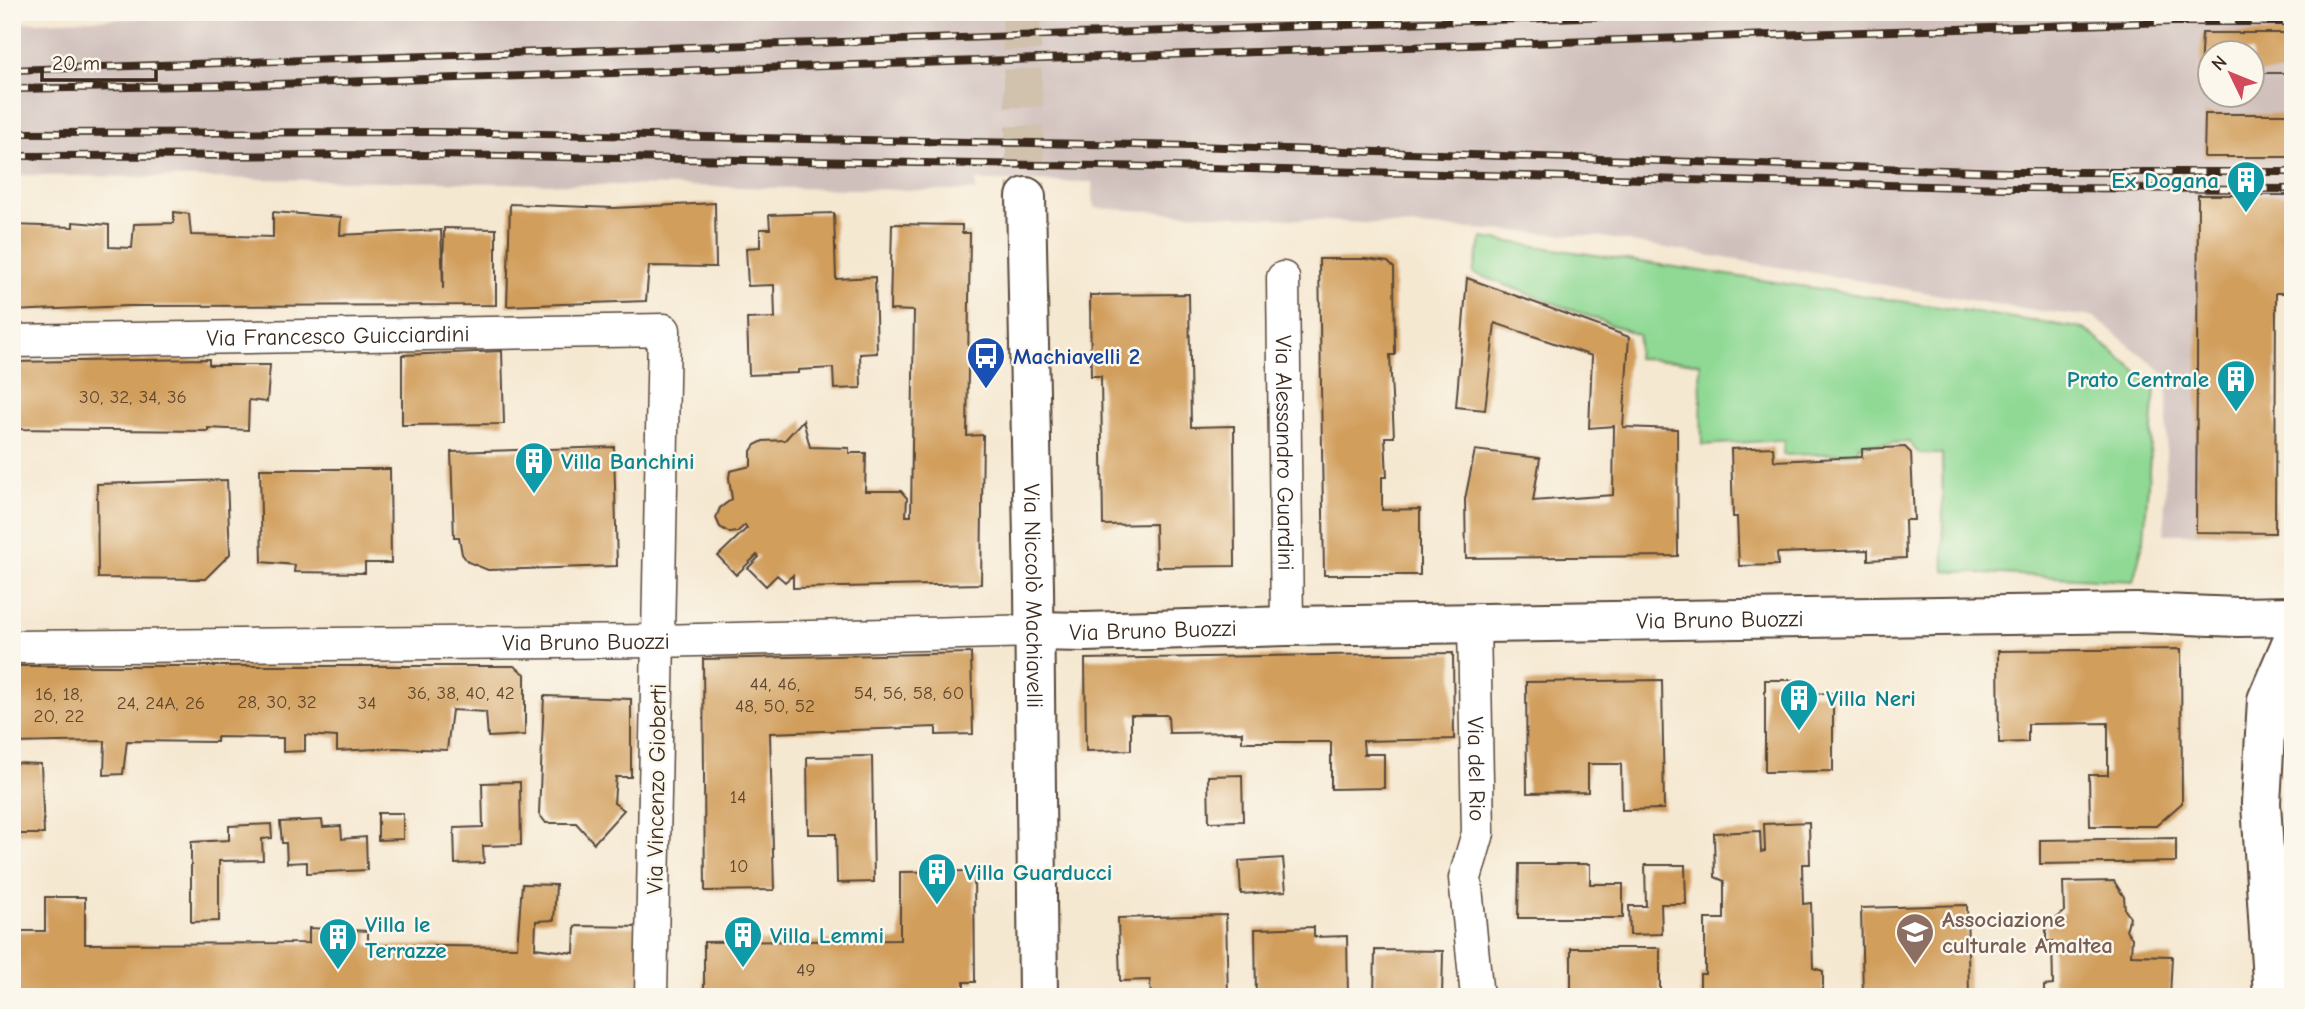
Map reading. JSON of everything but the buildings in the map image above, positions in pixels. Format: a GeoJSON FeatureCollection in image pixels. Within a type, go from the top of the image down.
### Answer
{"type":"FeatureCollection","features":[{"type":"Feature","properties":{"kind":"street","name":"Via Niccolò Machiavelli"},"geometry":{"type":"LineString","coordinates":[[1026,197],[1038,997]]}},
{"type":"Feature","properties":{"kind":"street","name":"Via Alessandro Guardini"},"geometry":{"type":"LineString","coordinates":[[1283,278],[1287,626]]}},
{"type":"Feature","properties":{"kind":"street","name":"Via Francesco Guicciardini"},"geometry":{"type":"LineString","coordinates":[[12,341],[664,330]]}},
{"type":"Feature","properties":{"kind":"street","name":"Via Vincenzo Gioberti"},"geometry":{"type":"LineString","coordinates":[[651,997],[664,330]]}},
{"type":"Feature","properties":{"kind":"street","name":"Via Bruno Buozzi"},"geometry":{"type":"LineString","coordinates":[[12,647],[659,641],[1287,626],[2136,612],[2238,617],[2293,616]]}},
{"type":"Feature","properties":{"kind":"street","name":"Via del Rio"},"geometry":{"type":"LineString","coordinates":[[1474,624],[1478,833],[1465,878],[1477,997]]}},
{"type":"Feature","properties":{"kind":"street"},"geometry":{"type":"LineString","coordinates":[[2273,997],[2261,803],[2266,713],[2267,700],[2293,639]]}},
{"type":"Feature","properties":{"kind":"shaded area"},"geometry":{"type":"Polygon","coordinates":[[[300,12],[2293,12],[2293,293],[2276,293],[2275,533],[2164,534],[2168,376],[2094,317],[2023,309],[1596,236],[1094,208],[1092,182],[976,181],[976,191],[12,175],[12,23],[300,12]]]}},
{"type":"Feature","properties":{"kind":"green space"},"geometry":{"type":"Polygon","coordinates":[[[1482,238],[2085,329],[2155,387],[2144,539],[2133,581],[1944,571],[1942,454],[1919,454],[1909,442],[1859,445],[1857,453],[1783,455],[1784,440],[1702,445],[1700,363],[1637,358],[1639,335],[1473,273],[1482,238]]]}},
{"type":"Feature","properties":{"kind":"tunnel"},"geometry":{"type":"LineString","coordinates":[[1021,12],[1026,197]]}},
{"type":"Feature","properties":{"kind":"railway"},"geometry":{"type":"LineString","coordinates":[[12,70],[1728,12]]}},
{"type":"Feature","properties":{"kind":"railway"},"geometry":{"type":"LineString","coordinates":[[12,89],[245,85],[2170,22],[2293,22]]}},
{"type":"Feature","properties":{"kind":"railway"},"geometry":{"type":"LineString","coordinates":[[12,133],[434,132],[1193,146],[2006,172],[2293,172]]}},
{"type":"Feature","properties":{"kind":"railway"},"geometry":{"type":"LineString","coordinates":[[12,156],[435,155],[1165,167],[2006,188],[2293,189]]}},
{"type":"Feature","properties":{"kind":"place","name":"Ex Dogana"},"geometry":{"type":"Point","coordinates":[2246,214]}},
{"type":"Feature","properties":{"kind":"place","name":"Machiavelli 2"},"geometry":{"type":"Point","coordinates":[986,390]}},
{"type":"Feature","properties":{"kind":"place","name":"Prato Centrale"},"geometry":{"type":"Point","coordinates":[2236,413]}},
{"type":"Feature","properties":{"kind":"place","name":"Villa Banchini"},"geometry":{"type":"Point","coordinates":[534,495]}},
{"type":"Feature","properties":{"kind":"place","name":"Villa Neri"},"geometry":{"type":"Point","coordinates":[1799,732]}},
{"type":"Feature","properties":{"kind":"place","name":"Villa Guarducci"},"geometry":{"type":"Point","coordinates":[937,906]}},
{"type":"Feature","properties":{"kind":"place","name":"Associazione culturale Amaltea"},"geometry":{"type":"Point","coordinates":[1915,966]}},
{"type":"Feature","properties":{"kind":"place","name":"Villa Lemmi"},"geometry":{"type":"Point","coordinates":[743,969]}},
{"type":"Feature","properties":{"kind":"place","name":"Villa le Terrazze"},"geometry":{"type":"Point","coordinates":[338,971]}}]}
